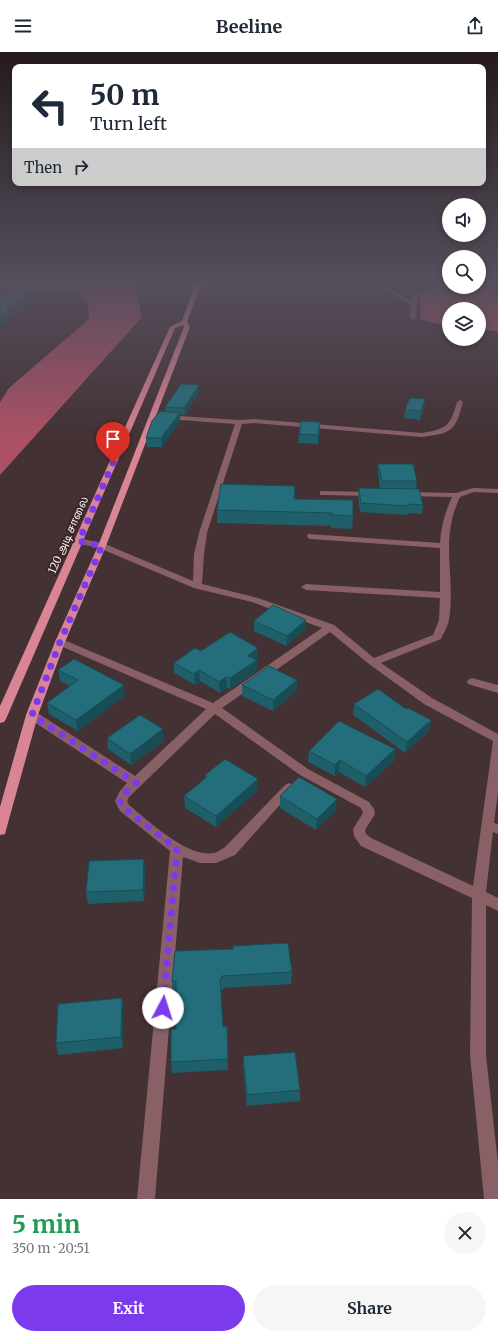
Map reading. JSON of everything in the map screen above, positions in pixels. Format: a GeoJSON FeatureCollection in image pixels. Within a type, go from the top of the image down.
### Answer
{"type":"FeatureCollection","features":[{"type":"Feature","properties":{"kind":"main road","name":"120 அடி சாலை"},"geometry":{"type":"LineString","coordinates":[[0,719],[171,333]]}},
{"type":"Feature","properties":{"kind":"main road","name":"120 அடி சாலை"},"geometry":{"type":"LineString","coordinates":[[0,830],[32,715],[60,642],[102,546],[185,333]]}},
{"type":"Feature","properties":{"kind":"street"},"geometry":{"type":"LineString","coordinates":[[153,416],[422,435],[443,432],[454,425],[460,402]]}},
{"type":"Feature","properties":{"kind":"street"},"geometry":{"type":"LineString","coordinates":[[198,586],[199,554],[203,533],[239,422]]}},
{"type":"Feature","properties":{"kind":"street"},"geometry":{"type":"LineString","coordinates":[[402,494],[457,495],[473,490],[498,491]]}},
{"type":"Feature","properties":{"kind":"street"},"geometry":{"type":"LineString","coordinates":[[323,492],[378,494]]}},
{"type":"Feature","properties":{"kind":"street"},"geometry":{"type":"LineString","coordinates":[[373,662],[437,637],[444,621],[445,546],[450,506],[457,495]]}},
{"type":"Feature","properties":{"kind":"street"},"geometry":{"type":"LineString","coordinates":[[311,536],[445,546]]}},
{"type":"Feature","properties":{"kind":"street"},"geometry":{"type":"LineString","coordinates":[[79,541],[102,546],[198,586],[255,600],[330,626],[373,662],[428,701],[498,739]]}},
{"type":"Feature","properties":{"kind":"street"},"geometry":{"type":"LineString","coordinates":[[306,587],[444,595]]}},
{"type":"Feature","properties":{"kind":"street"},"geometry":{"type":"LineString","coordinates":[[304,772],[230,851],[216,858],[200,858],[177,849],[124,808],[120,801],[124,794],[214,708],[330,626]]}},
{"type":"Feature","properties":{"kind":"street"},"geometry":{"type":"LineString","coordinates":[[60,642],[214,708],[304,772],[365,805],[369,814],[359,829],[360,836],[366,842],[498,905]]}},
{"type":"Feature","properties":{"kind":"street"},"geometry":{"type":"LineString","coordinates":[[472,682],[498,689]]}},
{"type":"Feature","properties":{"kind":"street"},"geometry":{"type":"LineString","coordinates":[[32,715],[136,783]]}},
{"type":"Feature","properties":{"kind":"street"},"geometry":{"type":"LineString","coordinates":[[493,1199],[478,1055],[479,895],[492,827],[498,742]]}},
{"type":"Feature","properties":{"kind":"street"},"geometry":{"type":"LineString","coordinates":[[146,1199],[177,849]]}},
{"type":"Feature","properties":{"kind":"shaded area"},"geometry":{"type":"Polygon","coordinates":[[[73,333],[128,333],[0,475],[0,402],[9,388],[73,333]]]}},
{"type":"Feature","properties":{"kind":"building"},"geometry":{"type":"Polygon","coordinates":[[[181,384],[199,385],[184,408],[165,407],[181,384]]]}},
{"type":"Feature","properties":{"kind":"building"},"geometry":{"type":"Polygon","coordinates":[[[410,398],[425,399],[421,411],[405,410],[410,398]]]}},
{"type":"Feature","properties":{"kind":"building"},"geometry":{"type":"Polygon","coordinates":[[[160,411],[180,413],[161,438],[146,438],[152,421],[160,411]]]}},
{"type":"Feature","properties":{"kind":"building"},"geometry":{"type":"Polygon","coordinates":[[[301,421],[320,422],[318,435],[299,434],[301,421]]]}},
{"type":"Feature","properties":{"kind":"building"},"geometry":{"type":"Polygon","coordinates":[[[378,464],[413,464],[417,481],[382,481],[378,464]]]}},
{"type":"Feature","properties":{"kind":"building"},"geometry":{"type":"Polygon","coordinates":[[[221,484],[295,486],[294,499],[353,500],[353,516],[332,515],[332,513],[217,510],[221,484]]]}},
{"type":"Feature","properties":{"kind":"building"},"geometry":{"type":"Polygon","coordinates":[[[359,488],[419,489],[423,505],[408,504],[408,506],[361,503],[359,488]]]}},
{"type":"Feature","properties":{"kind":"building"},"geometry":{"type":"Polygon","coordinates":[[[273,605],[306,620],[287,636],[254,621],[273,605]]]}},
{"type":"Feature","properties":{"kind":"building"},"geometry":{"type":"Polygon","coordinates":[[[230,632],[258,648],[248,656],[257,660],[230,678],[226,677],[219,682],[199,670],[194,674],[174,663],[195,648],[201,651],[230,632]]]}},
{"type":"Feature","properties":{"kind":"building"},"geometry":{"type":"Polygon","coordinates":[[[74,659],[124,685],[76,720],[47,703],[78,680],[58,670],[74,659]]]}},
{"type":"Feature","properties":{"kind":"building"},"geometry":{"type":"Polygon","coordinates":[[[269,666],[297,680],[273,700],[242,685],[269,666]]]}},
{"type":"Feature","properties":{"kind":"building"},"geometry":{"type":"Polygon","coordinates":[[[378,689],[406,709],[408,708],[431,720],[407,742],[354,704],[378,689]]]}},
{"type":"Feature","properties":{"kind":"building"},"geometry":{"type":"Polygon","coordinates":[[[140,715],[163,729],[130,754],[107,738],[140,715]]]}},
{"type":"Feature","properties":{"kind":"building"},"geometry":{"type":"Polygon","coordinates":[[[339,721],[395,749],[366,776],[340,760],[335,765],[309,751],[339,721]]]}},
{"type":"Feature","properties":{"kind":"building"},"geometry":{"type":"Polygon","coordinates":[[[225,759],[258,779],[216,816],[184,796],[207,777],[205,775],[225,759]]]}},
{"type":"Feature","properties":{"kind":"building"},"geometry":{"type":"Polygon","coordinates":[[[299,777],[337,799],[317,819],[280,796],[299,777]]]}},
{"type":"Feature","properties":{"kind":"building"},"geometry":{"type":"Polygon","coordinates":[[[144,859],[143,890],[86,892],[89,861],[144,859]]]}},
{"type":"Feature","properties":{"kind":"building"},"geometry":{"type":"Polygon","coordinates":[[[288,943],[292,972],[222,976],[222,979],[220,979],[223,1027],[227,1026],[228,1059],[171,1062],[171,1029],[176,1029],[176,981],[172,981],[175,951],[233,949],[233,946],[288,943]]]}},
{"type":"Feature","properties":{"kind":"building"},"geometry":{"type":"Polygon","coordinates":[[[122,998],[121,1037],[56,1043],[58,1004],[122,998]]]}},
{"type":"Feature","properties":{"kind":"building"},"geometry":{"type":"Polygon","coordinates":[[[295,1052],[300,1090],[247,1095],[243,1056],[295,1052]]]}},
{"type":"Feature","properties":{"kind":"route"},"geometry":{"type":"LineString","coordinates":[[113,463],[79,541],[102,546],[60,642],[32,715],[136,783],[124,794],[120,801],[124,808],[177,849],[163,1008]]}}]}
